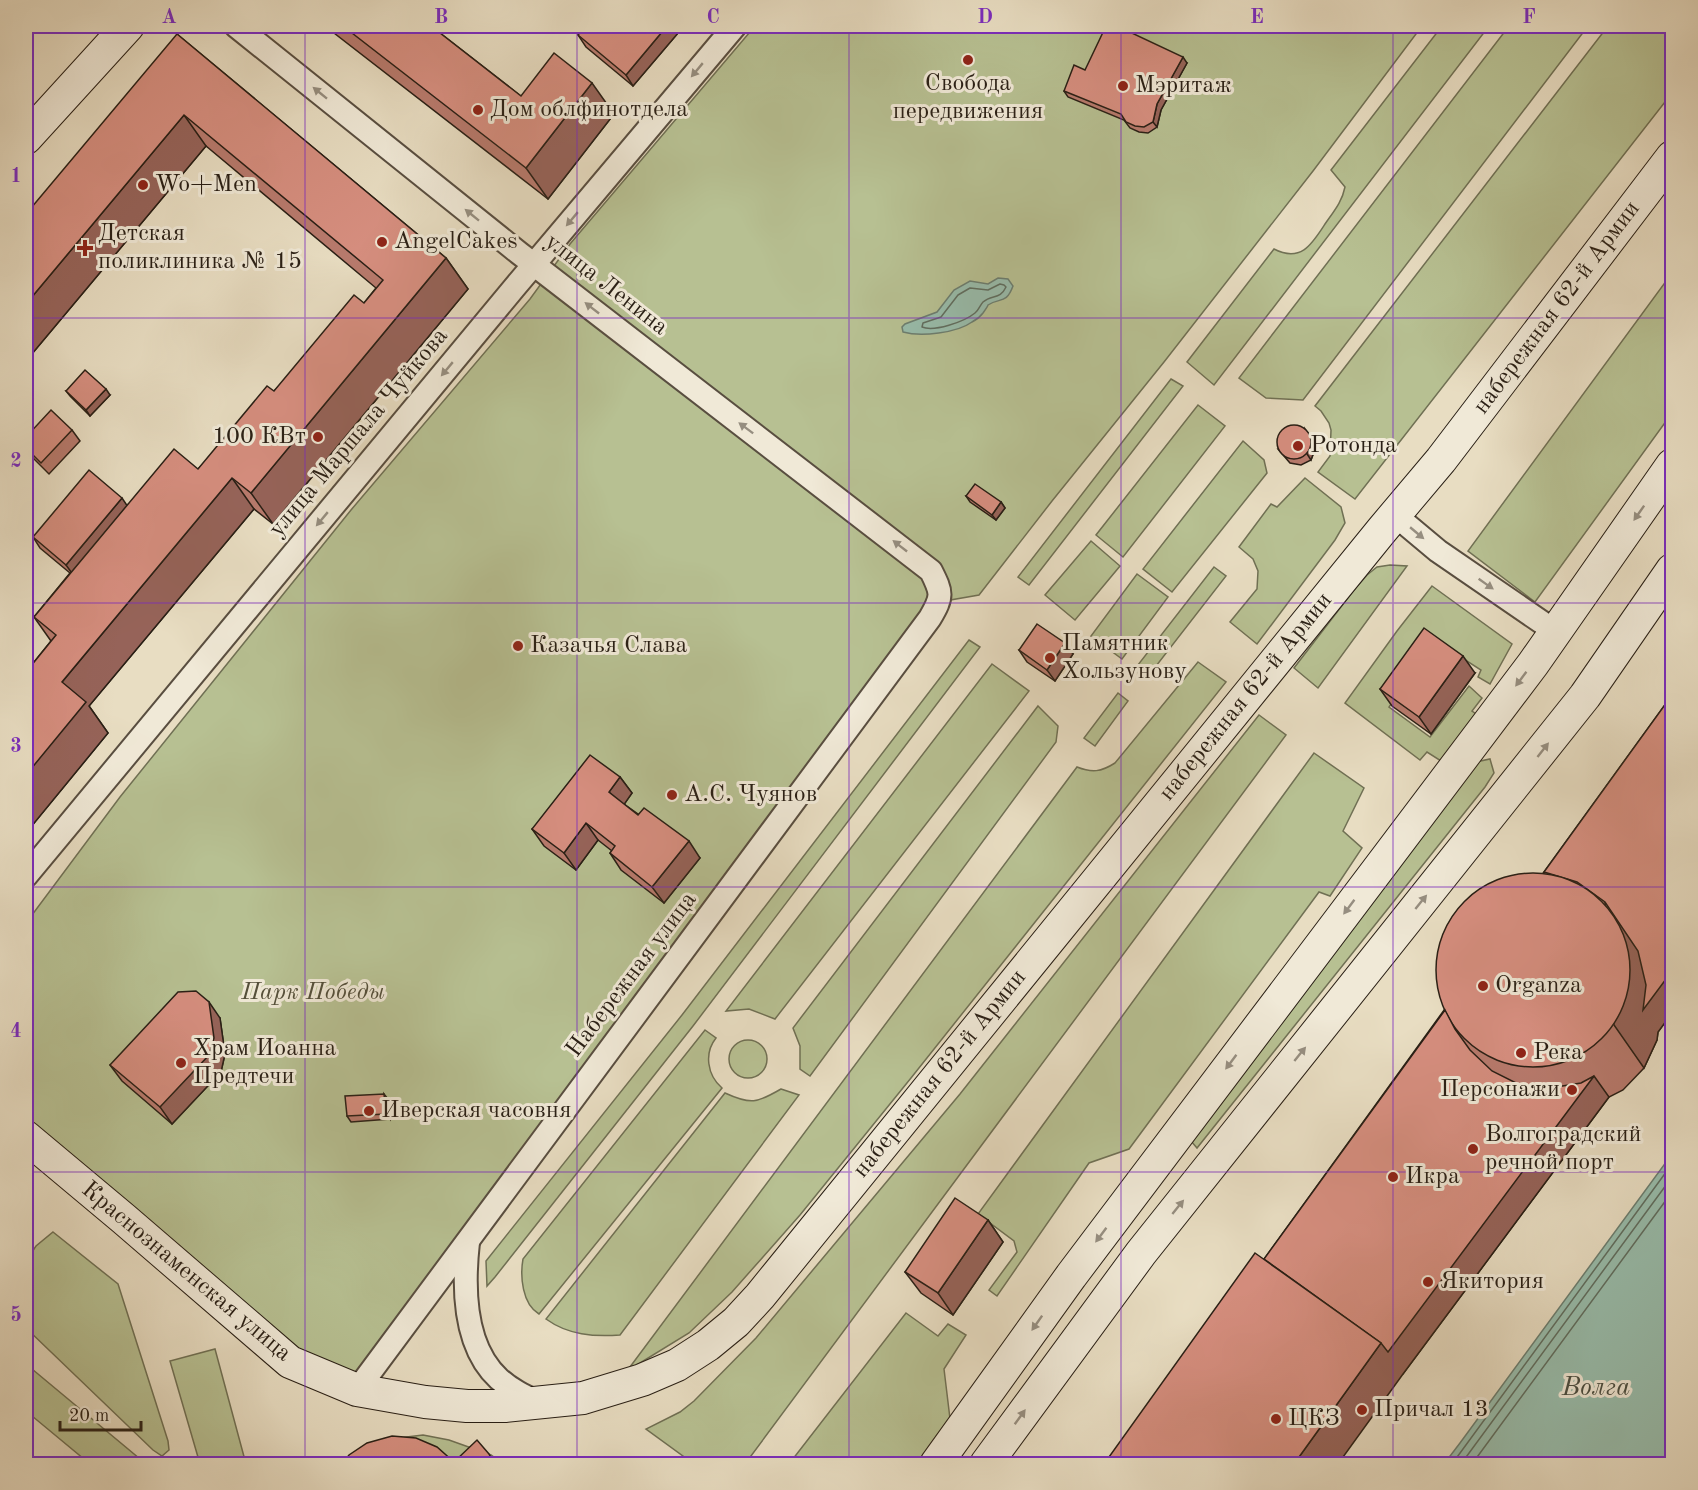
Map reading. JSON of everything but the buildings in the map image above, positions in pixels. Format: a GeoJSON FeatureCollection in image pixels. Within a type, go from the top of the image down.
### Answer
{"type":"FeatureCollection","features":[{"type":"Feature","properties":{"kind":"main road"},"geometry":{"type":"LineString","coordinates":[[26,138],[128,26]]}},
{"type":"Feature","properties":{"kind":"main road","name":"набережная 62-й Армии"},"geometry":{"type":"LineString","coordinates":[[357,1390],[425,1402],[467,1406],[505,1406],[583,1398],[642,1380],[677,1365],[708,1345],[736,1322],[768,1287],[1441,460],[1672,157]]}},
{"type":"Feature","properties":{"kind":"main road"},"geometry":{"type":"LineString","coordinates":[[936,1464],[1071,1276],[1556,632],[1672,465]]}},
{"type":"Feature","properties":{"kind":"main road"},"geometry":{"type":"LineString","coordinates":[[986,1464],[1142,1252],[1585,696],[1672,570]]}},
{"type":"Feature","properties":{"kind":"main road","name":"Краснознаменская улица"},"geometry":{"type":"LineString","coordinates":[[26,1137],[290,1362],[357,1390]]}},
{"type":"Feature","properties":{"kind":"street","name":"улица Ленина"},"geometry":{"type":"LineString","coordinates":[[236,26],[534,263],[917,559],[931,571],[939,588]]}},
{"type":"Feature","properties":{"kind":"street","name":"улица Маршала Чуйкова"},"geometry":{"type":"LineString","coordinates":[[26,876],[534,263],[735,26]]}},
{"type":"Feature","properties":{"kind":"street"},"geometry":{"type":"LineString","coordinates":[[1395,515],[1438,551],[1556,632]]}},
{"type":"Feature","properties":{"kind":"street","name":"Набережная улица"},"geometry":{"type":"LineString","coordinates":[[357,1390],[930,618],[940,601],[939,588]]}},
{"type":"Feature","properties":{"kind":"street"},"geometry":{"type":"LineString","coordinates":[[468,1241],[465,1272],[468,1304],[472,1334],[482,1358],[498,1378],[519,1394],[540,1403]]}},
{"type":"Feature","properties":{"kind":"green space","name":"Парк Победы"},"geometry":{"type":"Polygon","coordinates":[[[755,26],[1422,26],[1313,171],[979,595],[939,602],[357,1390],[290,1362],[26,1137],[26,923],[120,797],[351,510],[530,299],[570,244],[755,26]]]}},
{"type":"Feature","properties":{"kind":"green space"},"geometry":{"type":"Polygon","coordinates":[[[1442,26],[1489,26],[1214,385],[1187,362],[1274,249],[1283,253],[1299,253],[1315,238],[1337,206],[1345,187],[1331,170],[1442,26]]]}},
{"type":"Feature","properties":{"kind":"green space"},"geometry":{"type":"Polygon","coordinates":[[[1509,26],[1588,26],[1303,400],[1266,398],[1239,378],[1509,26]]]}},
{"type":"Feature","properties":{"kind":"green space"},"geometry":{"type":"Polygon","coordinates":[[[1608,26],[1672,26],[1672,93],[1355,499],[1318,472],[1330,456],[1331,430],[1321,411],[1315,406],[1608,26]]]}},
{"type":"Feature","properties":{"kind":"green space"},"geometry":{"type":"Polygon","coordinates":[[[1672,273],[1672,292],[1666,301],[1672,306],[1672,413],[1535,602],[1468,551],[1672,273]]]}},
{"type":"Feature","properties":{"kind":"green space"},"geometry":{"type":"Polygon","coordinates":[[[1171,379],[1183,386],[1029,585],[1018,577],[1171,379]]]}},
{"type":"Feature","properties":{"kind":"green space"},"geometry":{"type":"Polygon","coordinates":[[[1198,405],[1225,426],[1123,557],[1096,535],[1198,405]]]}},
{"type":"Feature","properties":{"kind":"green space"},"geometry":{"type":"Polygon","coordinates":[[[1243,441],[1264,460],[1267,473],[1172,592],[1143,569],[1243,441]]]}},
{"type":"Feature","properties":{"kind":"green space"},"geometry":{"type":"Polygon","coordinates":[[[1305,478],[1341,507],[1345,523],[1335,540],[1257,644],[1230,622],[1257,589],[1258,571],[1253,559],[1239,547],[1271,504],[1277,507],[1305,478]]]}},
{"type":"Feature","properties":{"kind":"green space"},"geometry":{"type":"Polygon","coordinates":[[[1091,541],[1120,566],[1075,620],[1045,595],[1091,541]]]}},
{"type":"Feature","properties":{"kind":"green space"},"geometry":{"type":"Polygon","coordinates":[[[1407,566],[1318,688],[1294,668],[1367,575],[1377,567],[1407,566]]]}},
{"type":"Feature","properties":{"kind":"green space"},"geometry":{"type":"Polygon","coordinates":[[[1214,567],[1226,576],[1146,679],[1134,670],[1214,567]]]}},
{"type":"Feature","properties":{"kind":"green space"},"geometry":{"type":"Polygon","coordinates":[[[1137,574],[1168,597],[1122,659],[1091,636],[1137,574]]]}},
{"type":"Feature","properties":{"kind":"green space"},"geometry":{"type":"Polygon","coordinates":[[[1432,586],[1512,644],[1490,684],[1478,677],[1481,670],[1436,641],[1389,707],[1430,737],[1469,686],[1482,698],[1472,711],[1476,714],[1441,761],[1427,752],[1420,760],[1345,703],[1432,586]]]}},
{"type":"Feature","properties":{"kind":"green space"},"geometry":{"type":"Polygon","coordinates":[[[969,640],[980,647],[693,1026],[487,1286],[486,1261],[682,1015],[969,640]]]}},
{"type":"Feature","properties":{"kind":"green space"},"geometry":{"type":"Polygon","coordinates":[[[1198,662],[1226,682],[911,1078],[800,1215],[732,1292],[689,1333],[627,1371],[1077,767],[1096,771],[1115,763],[1198,662]]]}},
{"type":"Feature","properties":{"kind":"green space"},"geometry":{"type":"Polygon","coordinates":[[[992,664],[1029,691],[775,1019],[749,1009],[726,1011],[992,664]]]}},
{"type":"Feature","properties":{"kind":"green space"},"geometry":{"type":"Polygon","coordinates":[[[1118,693],[1128,701],[1095,746],[1084,738],[1118,693]]]}},
{"type":"Feature","properties":{"kind":"green space"},"geometry":{"type":"Polygon","coordinates":[[[1038,706],[1058,726],[1056,742],[810,1076],[800,1069],[800,1046],[793,1028],[1038,706]]]}},
{"type":"Feature","properties":{"kind":"green space"},"geometry":{"type":"Polygon","coordinates":[[[1259,715],[1286,735],[745,1464],[694,1464],[646,1429],[680,1412],[694,1401],[756,1338],[960,1094],[1259,715]]]}},
{"type":"Feature","properties":{"kind":"green space"},"geometry":{"type":"Polygon","coordinates":[[[1314,753],[1364,788],[1343,831],[1362,848],[1330,896],[1319,892],[1129,1149],[1089,1163],[997,1296],[989,1290],[1017,1252],[1014,1241],[978,1214],[1314,753]]]}},
{"type":"Feature","properties":{"kind":"green space"},"geometry":{"type":"Polygon","coordinates":[[[1490,759],[1494,773],[1485,787],[1197,1148],[1191,1141],[1476,762],[1490,759]]]}},
{"type":"Feature","properties":{"kind":"green space"},"geometry":{"type":"Polygon","coordinates":[[[705,1030],[716,1038],[710,1050],[709,1064],[713,1077],[722,1088],[539,1314],[529,1304],[523,1289],[523,1259],[705,1030]]]}},
{"type":"Feature","properties":{"kind":"green space"},"geometry":{"type":"Polygon","coordinates":[[[748,1040],[761,1046],[767,1059],[761,1072],[748,1078],[735,1072],[729,1059],[735,1046],[748,1040]]]}},
{"type":"Feature","properties":{"kind":"green space"},"geometry":{"type":"Polygon","coordinates":[[[781,1089],[799,1095],[620,1335],[601,1336],[572,1332],[546,1319],[725,1093],[754,1101],[781,1089]]]}},
{"type":"Feature","properties":{"kind":"green space"},"geometry":{"type":"Polygon","coordinates":[[[53,1232],[118,1284],[168,1441],[169,1450],[162,1456],[26,1328],[26,1261],[36,1246],[53,1232]]]}},
{"type":"Feature","properties":{"kind":"green space"},"geometry":{"type":"Polygon","coordinates":[[[906,1313],[938,1336],[948,1324],[966,1335],[944,1369],[951,1427],[922,1464],[789,1464],[906,1313]]]}},
{"type":"Feature","properties":{"kind":"green space"},"geometry":{"type":"Polygon","coordinates":[[[215,1349],[246,1464],[200,1464],[170,1361],[215,1349]]]}},
{"type":"Feature","properties":{"kind":"green space"},"geometry":{"type":"Polygon","coordinates":[[[26,1364],[146,1464],[90,1464],[26,1411],[26,1364]]]}},
{"type":"Feature","properties":{"kind":"green space"},"geometry":{"type":"Polygon","coordinates":[[[423,1435],[449,1440],[491,1455],[503,1464],[455,1464],[390,1439],[423,1435]]]}},
{"type":"Feature","properties":{"kind":"water"},"geometry":{"type":"Polygon","coordinates":[[[998,278],[1008,279],[1013,286],[1008,296],[988,305],[979,317],[965,326],[939,333],[903,332],[902,327],[905,324],[937,312],[954,290],[970,281],[988,284],[998,278]]]}},
{"type":"Feature","properties":{"kind":"water","name":"Волга"},"geometry":{"type":"Polygon","coordinates":[[[1672,1154],[1672,1464],[1444,1464],[1460,1443],[1672,1154]]]}},
{"type":"Feature","properties":{"kind":"ferry route"},"geometry":{"type":"LineString","coordinates":[[1668,1138],[1672,1140]]}},
{"type":"Feature","properties":{"kind":"place","name":"Свобода передвижения"},"geometry":{"type":"Point","coordinates":[968,60]}},
{"type":"Feature","properties":{"kind":"place","name":"Мэритаж"},"geometry":{"type":"Point","coordinates":[1123,86]}},
{"type":"Feature","properties":{"kind":"place","name":"Дом облфинотдела"},"geometry":{"type":"Point","coordinates":[478,110]}},
{"type":"Feature","properties":{"kind":"place","name":"Wo+Men"},"geometry":{"type":"Point","coordinates":[143,185]}},
{"type":"Feature","properties":{"kind":"place","name":"AngelCakes"},"geometry":{"type":"Point","coordinates":[382,242]}},
{"type":"Feature","properties":{"kind":"place","name":"Детская поликлиника № 15"},"geometry":{"type":"Point","coordinates":[85,248]}},
{"type":"Feature","properties":{"kind":"place","name":"100 КВт"},"geometry":{"type":"Point","coordinates":[318,437]}},
{"type":"Feature","properties":{"kind":"place","name":"Ротонда"},"geometry":{"type":"Point","coordinates":[1298,446]}},
{"type":"Feature","properties":{"kind":"place","name":"Казачья Слава"},"geometry":{"type":"Point","coordinates":[518,646]}},
{"type":"Feature","properties":{"kind":"place","name":"Памятник Хользунову"},"geometry":{"type":"Point","coordinates":[1050,658]}},
{"type":"Feature","properties":{"kind":"place","name":"А.С. Чуянов"},"geometry":{"type":"Point","coordinates":[672,795]}},
{"type":"Feature","properties":{"kind":"place","name":"Organza"},"geometry":{"type":"Point","coordinates":[1483,986]}},
{"type":"Feature","properties":{"kind":"place","name":"Река"},"geometry":{"type":"Point","coordinates":[1521,1053]}},
{"type":"Feature","properties":{"kind":"place","name":"Храм Иоанна Предтечи"},"geometry":{"type":"Point","coordinates":[181,1063]}},
{"type":"Feature","properties":{"kind":"place","name":"Персонажи"},"geometry":{"type":"Point","coordinates":[1572,1090]}},
{"type":"Feature","properties":{"kind":"place","name":"Иверская часовня"},"geometry":{"type":"Point","coordinates":[369,1111]}},
{"type":"Feature","properties":{"kind":"place","name":"Волгоградский речной порт"},"geometry":{"type":"Point","coordinates":[1473,1149]}},
{"type":"Feature","properties":{"kind":"place","name":"Икра"},"geometry":{"type":"Point","coordinates":[1393,1177]}},
{"type":"Feature","properties":{"kind":"place","name":"Якитория"},"geometry":{"type":"Point","coordinates":[1428,1282]}},
{"type":"Feature","properties":{"kind":"place","name":"Причал 13"},"geometry":{"type":"Point","coordinates":[1362,1410]}},
{"type":"Feature","properties":{"kind":"place","name":"ЦКЗ"},"geometry":{"type":"Point","coordinates":[1276,1419]}}]}
